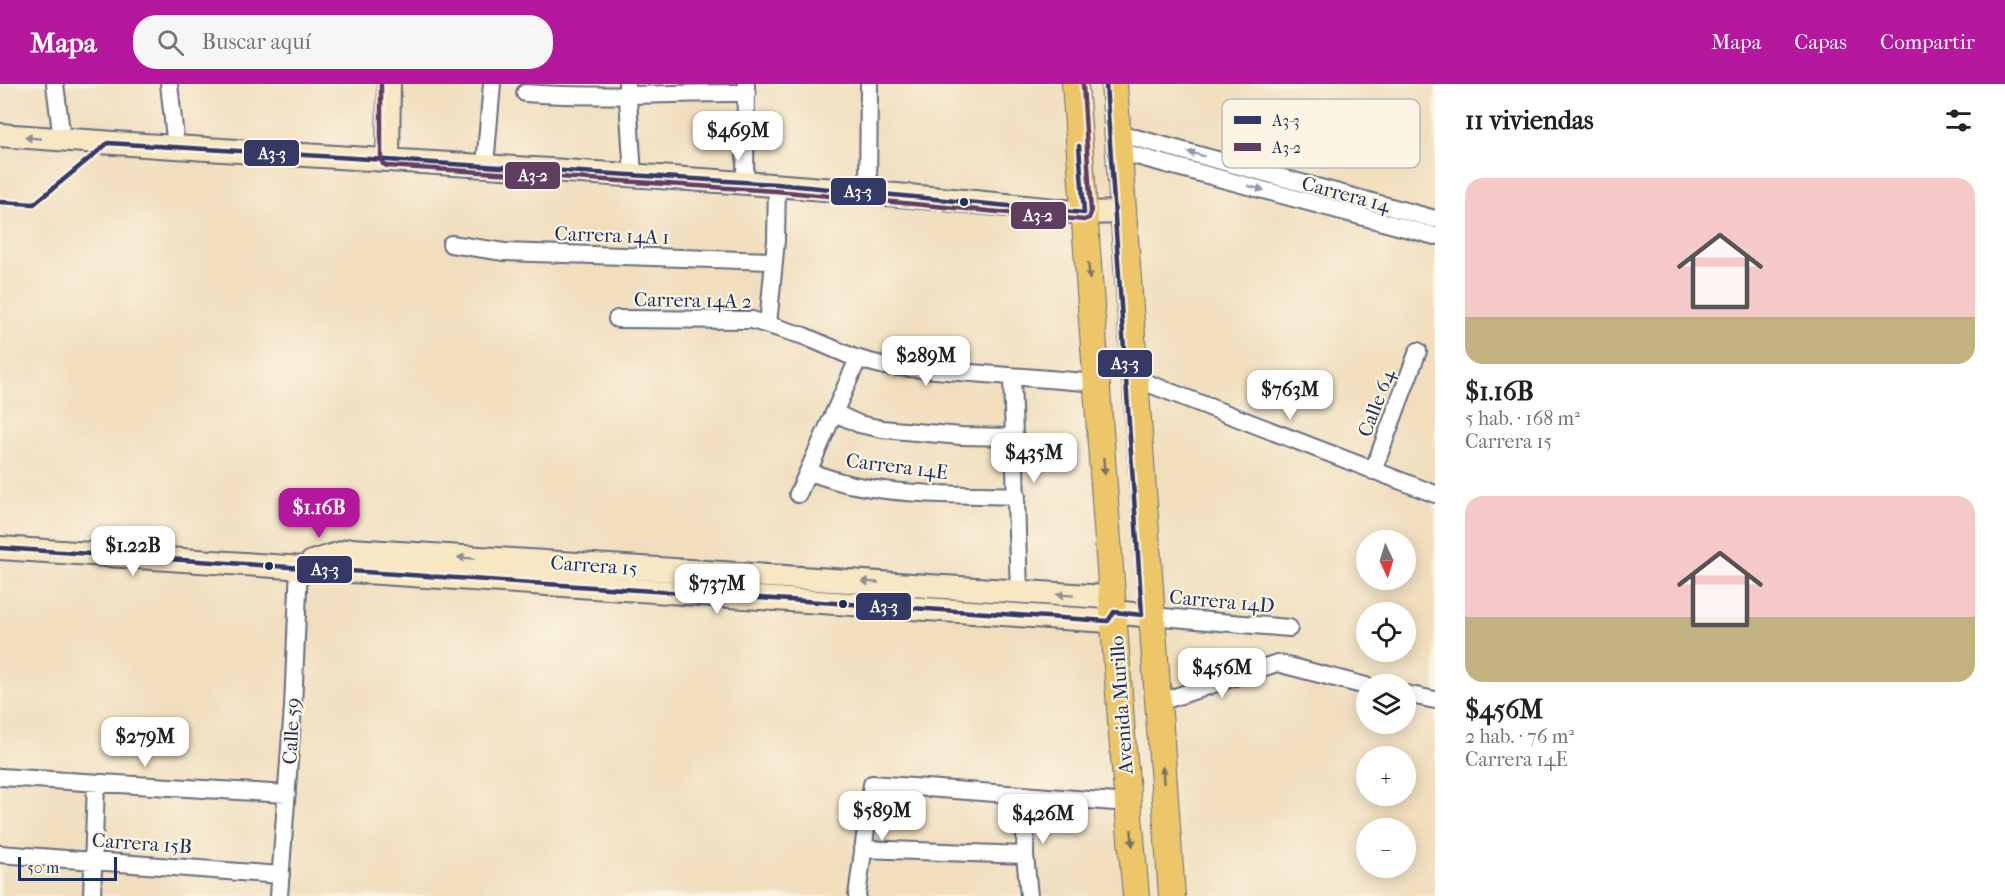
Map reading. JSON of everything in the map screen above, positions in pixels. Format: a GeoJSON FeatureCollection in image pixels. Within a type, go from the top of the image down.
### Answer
{"type":"FeatureCollection","features":[{"type":"Feature","properties":{"kind":"main road"},"geometry":{"type":"LineString","coordinates":[[388,159],[390,84]]}},
{"type":"Feature","properties":{"kind":"main road","name":"Avenida Murillo"},"geometry":{"type":"LineString","coordinates":[[1075,84],[1136,896]]}},
{"type":"Feature","properties":{"kind":"main road","name":"Avenida Murillo"},"geometry":{"type":"LineString","coordinates":[[1114,84],[1172,896]]}},
{"type":"Feature","properties":{"kind":"main road"},"geometry":{"type":"LineString","coordinates":[[0,135],[777,184],[1084,213],[1123,212]]}},
{"type":"Feature","properties":{"kind":"main road","name":"Carrera 15"},"geometry":{"type":"LineString","coordinates":[[0,548],[299,566],[351,560],[790,588],[1108,621],[1114,612]]}},
{"type":"Feature","properties":{"kind":"main road","name":"Carrera 15"},"geometry":{"type":"LineString","coordinates":[[790,588],[1020,592],[1106,597],[1114,612]]}},
{"type":"Feature","properties":{"kind":"main road","name":"Carrera 15"},"geometry":{"type":"LineString","coordinates":[[1114,612],[1151,616]]}},
{"type":"Feature","properties":{"kind":"street"},"geometry":{"type":"LineString","coordinates":[[55,84],[62,140]]}},
{"type":"Feature","properties":{"kind":"street"},"geometry":{"type":"LineString","coordinates":[[169,84],[176,147]]}},
{"type":"Feature","properties":{"kind":"street"},"geometry":{"type":"LineString","coordinates":[[485,165],[492,84]]}},
{"type":"Feature","properties":{"kind":"street"},"geometry":{"type":"LineString","coordinates":[[868,192],[869,84]]}},
{"type":"Feature","properties":{"kind":"street"},"geometry":{"type":"LineString","coordinates":[[525,93],[566,90],[747,88],[745,182]]}},
{"type":"Feature","properties":{"kind":"street"},"geometry":{"type":"LineString","coordinates":[[628,89],[633,175]]}},
{"type":"Feature","properties":{"kind":"street","name":"Carrera 14"},"geometry":{"type":"LineString","coordinates":[[1118,142],[1222,167]]}},
{"type":"Feature","properties":{"kind":"street","name":"Carrera 14"},"geometry":{"type":"LineString","coordinates":[[1118,142],[1435,236]]}},
{"type":"Feature","properties":{"kind":"street","name":"Carrera 14"},"geometry":{"type":"LineString","coordinates":[[1225,168],[1435,219]]}},
{"type":"Feature","properties":{"kind":"street"},"geometry":{"type":"LineString","coordinates":[[768,325],[776,240],[777,184]]}},
{"type":"Feature","properties":{"kind":"street","name":"Carrera 14A 1"},"geometry":{"type":"LineString","coordinates":[[451,244],[504,252],[773,261]]}},
{"type":"Feature","properties":{"kind":"street","name":"Carrera 14A 2"},"geometry":{"type":"LineString","coordinates":[[616,319],[752,320],[804,336],[858,359],[885,366],[1098,383]]}},
{"type":"Feature","properties":{"kind":"street","name":"Calle 64"},"geometry":{"type":"LineString","coordinates":[[1373,471],[1418,351]]}},
{"type":"Feature","properties":{"kind":"street"},"geometry":{"type":"LineString","coordinates":[[798,494],[858,359]]}},
{"type":"Feature","properties":{"kind":"street"},"geometry":{"type":"LineString","coordinates":[[1012,377],[1020,592]]}},
{"type":"Feature","properties":{"kind":"street"},"geometry":{"type":"LineString","coordinates":[[1134,378],[1435,494]]}},
{"type":"Feature","properties":{"kind":"street"},"geometry":{"type":"LineString","coordinates":[[835,413],[859,424],[882,429],[961,436],[1014,437]]}},
{"type":"Feature","properties":{"kind":"street","name":"Carrera 14E"},"geometry":{"type":"LineString","coordinates":[[808,472],[854,485],[929,494],[1017,496]]}},
{"type":"Feature","properties":{"kind":"street","name":"Calle 59"},"geometry":{"type":"LineString","coordinates":[[279,896],[287,794],[299,566]]}},
{"type":"Feature","properties":{"kind":"street","name":"Carrera 14D"},"geometry":{"type":"LineString","coordinates":[[1151,616],[1289,628]]}},
{"type":"Feature","properties":{"kind":"street"},"geometry":{"type":"LineString","coordinates":[[1157,703],[1277,663],[1356,683]]}},
{"type":"Feature","properties":{"kind":"street"},"geometry":{"type":"LineString","coordinates":[[1416,696],[1435,700]]}},
{"type":"Feature","properties":{"kind":"street"},"geometry":{"type":"LineString","coordinates":[[0,777],[287,794]]}},
{"type":"Feature","properties":{"kind":"street"},"geometry":{"type":"LineString","coordinates":[[92,896],[96,783]]}},
{"type":"Feature","properties":{"kind":"street"},"geometry":{"type":"LineString","coordinates":[[857,896],[872,784],[1129,803]]}},
{"type":"Feature","properties":{"kind":"street"},"geometry":{"type":"LineString","coordinates":[[1026,796],[1025,855],[1029,896]]}},
{"type":"Feature","properties":{"kind":"street"},"geometry":{"type":"LineString","coordinates":[[863,849],[1025,855]]}},
{"type":"Feature","properties":{"kind":"street","name":"Carrera 15B"},"geometry":{"type":"LineString","coordinates":[[0,854],[281,875]]}},
{"type":"Feature","properties":{"kind":"transit line","name":"A3-2"},"geometry":{"type":"LineString","coordinates":[[381,84],[381,160],[387,166],[776,191],[1084,220],[1089,218],[1091,213],[1083,84]]}},
{"type":"Feature","properties":{"kind":"transit line","name":"A3-3"},"geometry":{"type":"LineString","coordinates":[[0,548],[1108,621],[1114,612],[1142,615],[1106,84]]}},
{"type":"Feature","properties":{"kind":"transit line","name":"A3-3"},"geometry":{"type":"LineString","coordinates":[[0,202],[34,204],[108,143],[777,184],[1084,213],[1079,146]]}}]}
